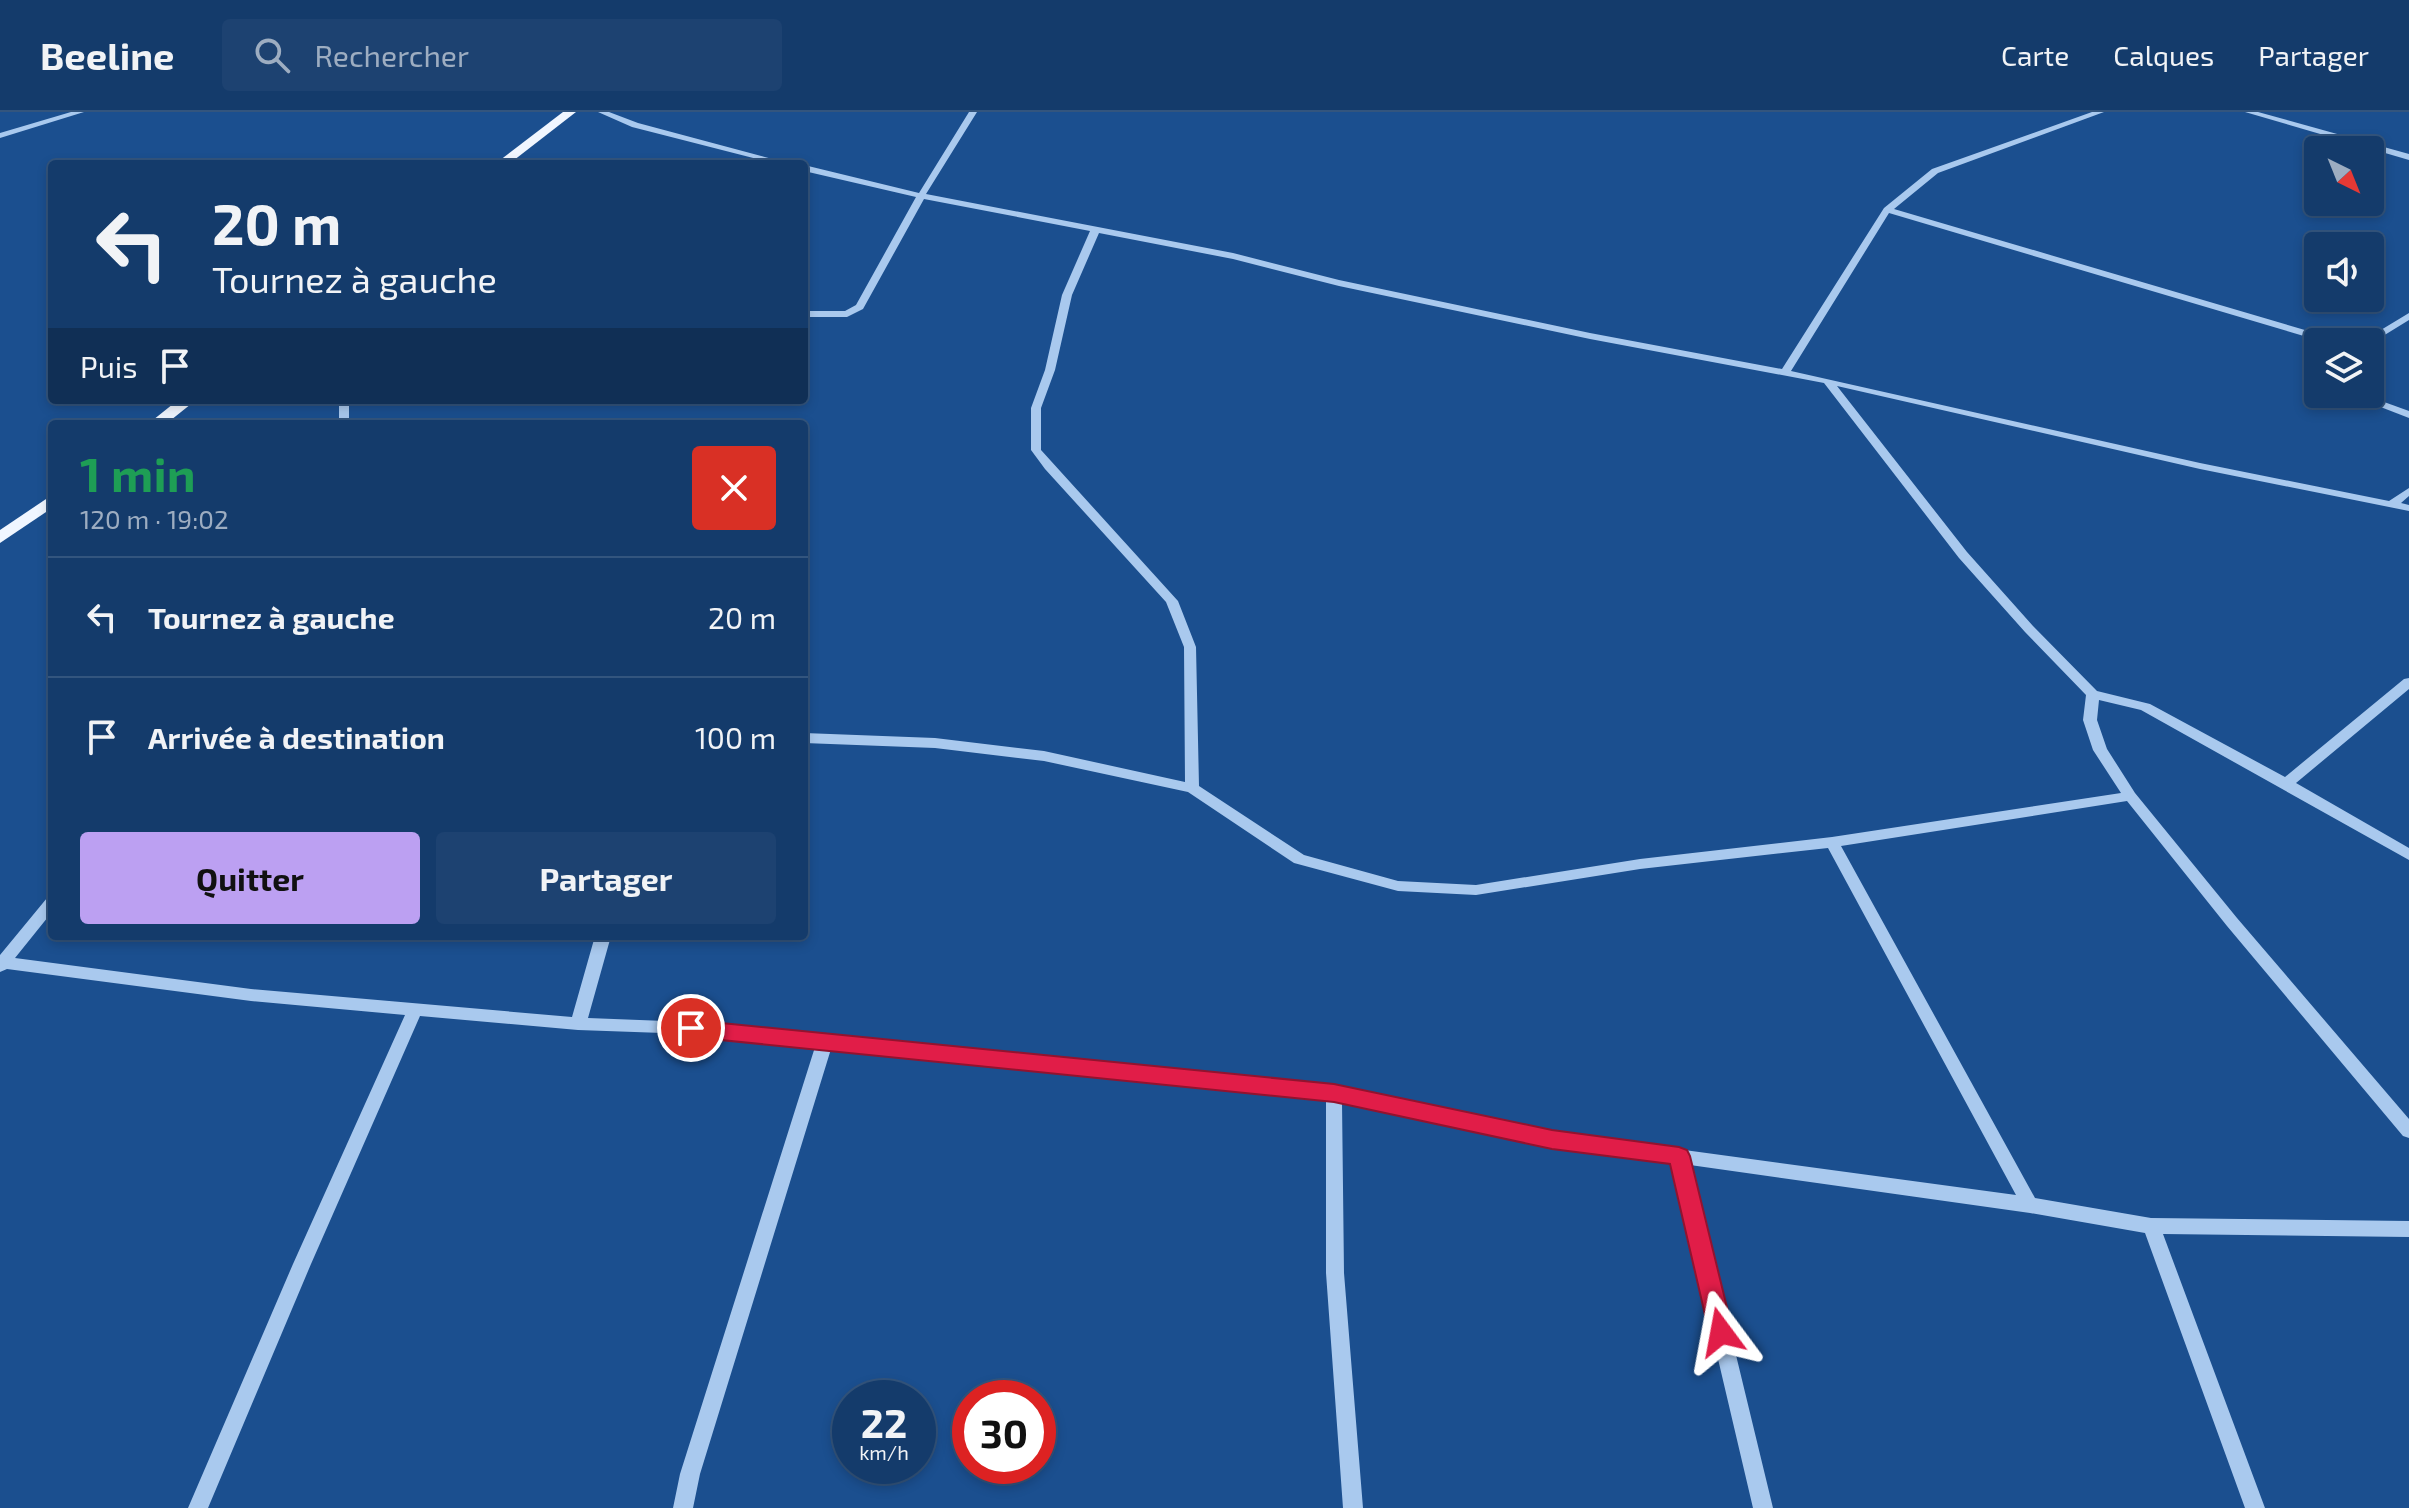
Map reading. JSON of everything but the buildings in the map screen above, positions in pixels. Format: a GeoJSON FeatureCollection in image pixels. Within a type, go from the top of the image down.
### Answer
{"type":"FeatureCollection","features":[{"type":"Feature","properties":{"kind":"main road"},"geometry":{"type":"LineString","coordinates":[[506,160],[570,112]]}},
{"type":"Feature","properties":{"kind":"main road"},"geometry":{"type":"LineString","coordinates":[[161,420],[183,404]]}},
{"type":"Feature","properties":{"kind":"main road"},"geometry":{"type":"LineString","coordinates":[[0,538],[48,503]]}},
{"type":"Feature","properties":{"kind":"street"},"geometry":{"type":"LineString","coordinates":[[0,136],[80,112]]}},
{"type":"Feature","properties":{"kind":"street"},"geometry":{"type":"LineString","coordinates":[[602,112],[635,125],[771,160]]}},
{"type":"Feature","properties":{"kind":"street"},"geometry":{"type":"LineString","coordinates":[[808,314],[847,314],[860,307],[921,196],[973,112]]}},
{"type":"Feature","properties":{"kind":"street"},"geometry":{"type":"LineString","coordinates":[[1785,373],[1887,210],[1935,171],[2082,114],[2100,112]]}},
{"type":"Feature","properties":{"kind":"street"},"geometry":{"type":"LineString","coordinates":[[2249,112],[2409,157]]}},
{"type":"Feature","properties":{"kind":"street"},"geometry":{"type":"LineString","coordinates":[[808,169],[921,196],[1096,229],[1575,333],[1827,381],[2200,466],[2409,508]]}},
{"type":"Feature","properties":{"kind":"street"},"geometry":{"type":"LineString","coordinates":[[1887,210],[2304,333]]}},
{"type":"Feature","properties":{"kind":"street"},"geometry":{"type":"LineString","coordinates":[[1096,229],[1067,295],[1050,370],[1036,408],[1036,450],[1172,601],[1190,647],[1192,788]]}},
{"type":"Feature","properties":{"kind":"street"},"geometry":{"type":"LineString","coordinates":[[2384,331],[2409,316]]}},
{"type":"Feature","properties":{"kind":"street"},"geometry":{"type":"LineString","coordinates":[[1827,381],[1963,555],[2093,694],[2145,707],[2409,855]]}},
{"type":"Feature","properties":{"kind":"street"},"geometry":{"type":"LineString","coordinates":[[2384,406],[2409,415]]}},
{"type":"Feature","properties":{"kind":"street"},"geometry":{"type":"LineString","coordinates":[[2392,504],[2409,491]]}},
{"type":"Feature","properties":{"kind":"street"},"geometry":{"type":"LineString","coordinates":[[2286,784],[2409,682]]}},
{"type":"Feature","properties":{"kind":"street"},"geometry":{"type":"LineString","coordinates":[[2093,694],[2090,720],[2100,750],[2130,796],[2409,1131]]}},
{"type":"Feature","properties":{"kind":"street"},"geometry":{"type":"LineString","coordinates":[[808,738],[935,743],[1044,756],[1192,788],[1299,859],[1398,886],[1476,890],[1640,864],[1832,842],[2130,796]]}},
{"type":"Feature","properties":{"kind":"street"},"geometry":{"type":"LineString","coordinates":[[1832,842],[2030,1205]]}},
{"type":"Feature","properties":{"kind":"street"},"geometry":{"type":"LineString","coordinates":[[1,964],[48,907]]}},
{"type":"Feature","properties":{"kind":"street"},"geometry":{"type":"LineString","coordinates":[[578,1024],[602,940]]}},
{"type":"Feature","properties":{"kind":"street"},"geometry":{"type":"LineString","coordinates":[[1,964],[251,995],[578,1024],[691,1028],[1334,1093],[1552,1139],[2030,1205],[2151,1226],[2409,1229]]}},
{"type":"Feature","properties":{"kind":"street"},"geometry":{"type":"LineString","coordinates":[[198,1508],[415,1010]]}},
{"type":"Feature","properties":{"kind":"street"},"geometry":{"type":"LineString","coordinates":[[683,1508],[690,1474],[825,1042]]}},
{"type":"Feature","properties":{"kind":"street"},"geometry":{"type":"LineString","coordinates":[[1334,1093],[1335,1273],[1353,1508]]}},
{"type":"Feature","properties":{"kind":"street"},"geometry":{"type":"LineString","coordinates":[[1679,1156],[1763,1508]]}},
{"type":"Feature","properties":{"kind":"street"},"geometry":{"type":"LineString","coordinates":[[2151,1226],[2255,1508]]}},
{"type":"Feature","properties":{"kind":"route"},"geometry":{"type":"LineString","coordinates":[[691,1028],[1334,1093],[1552,1139],[1679,1156],[1721,1332]]}}]}
